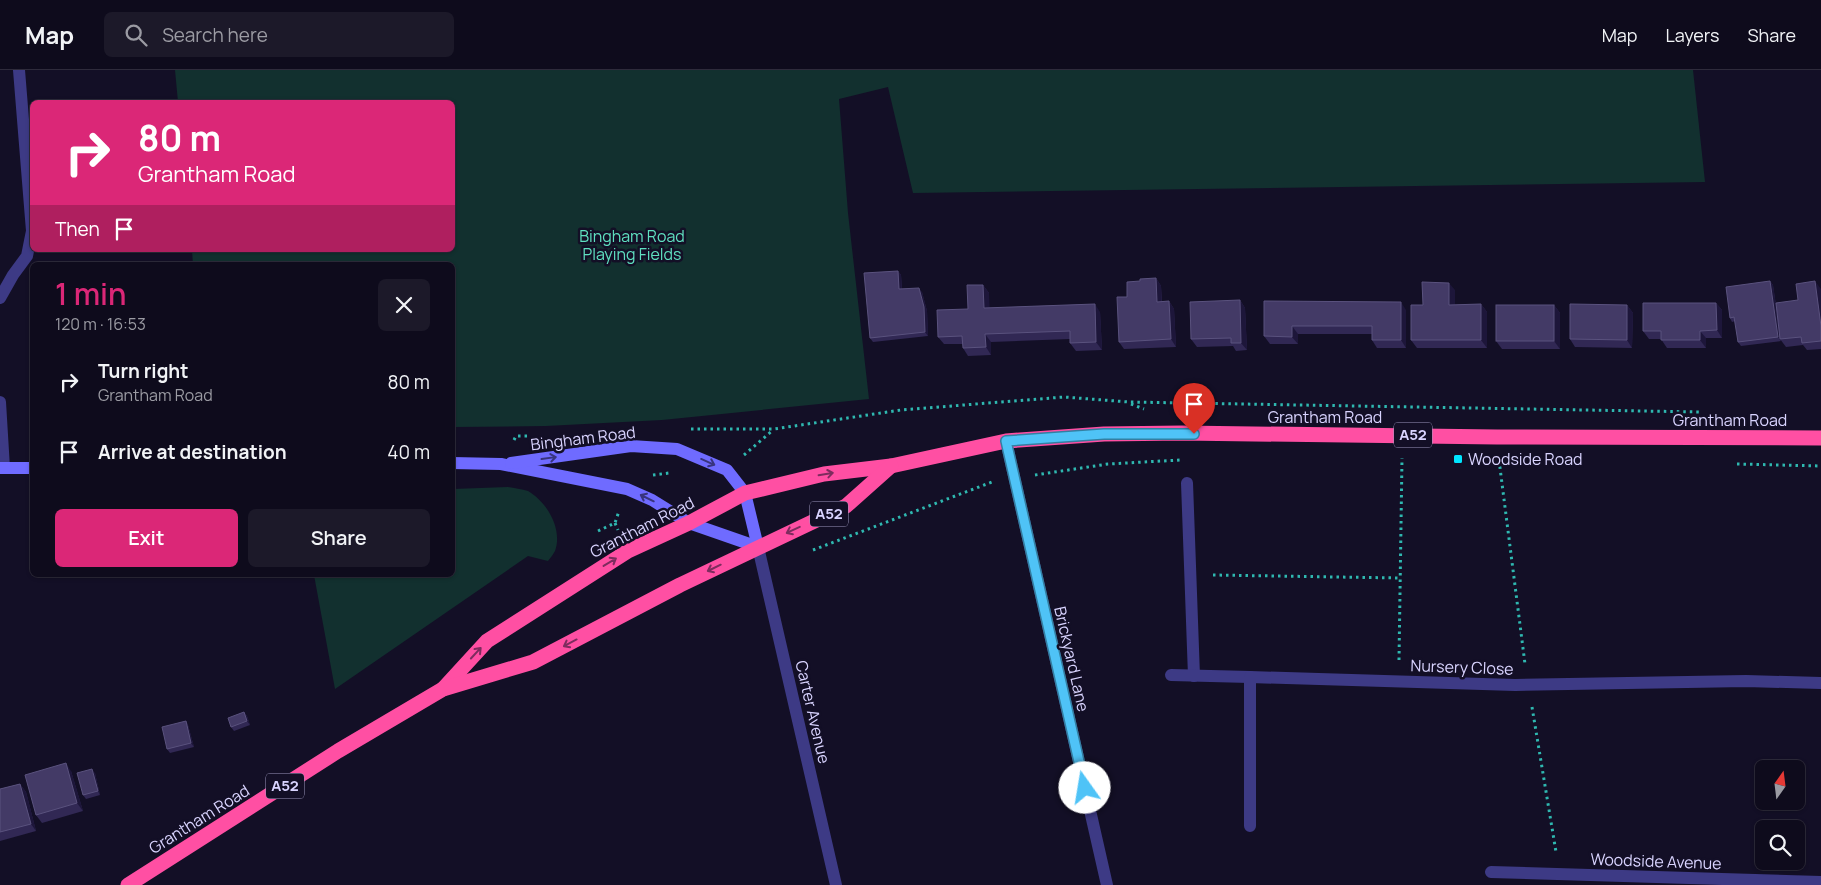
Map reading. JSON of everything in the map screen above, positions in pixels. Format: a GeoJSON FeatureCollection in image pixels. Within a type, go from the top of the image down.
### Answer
{"type":"FeatureCollection","features":[{"type":"Feature","properties":{"kind":"highway","name":"Grantham Road"},"geometry":{"type":"LineString","coordinates":[[442,688],[486,641],[628,551],[689,523],[744,493],[824,474],[892,466],[1006,441],[1104,434],[1821,438]]}},
{"type":"Feature","properties":{"kind":"highway","name":"Grantham Road"},"geometry":{"type":"LineString","coordinates":[[128,885],[338,751],[442,688],[533,662],[644,603],[758,546],[846,506],[892,466]]}},
{"type":"Feature","properties":{"kind":"street"},"geometry":{"type":"LineString","coordinates":[[19,70],[30,206]]}},
{"type":"Feature","properties":{"kind":"street"},"geometry":{"type":"LineString","coordinates":[[0,298],[13,275],[27,256],[30,241]]}},
{"type":"Feature","properties":{"kind":"street"},"geometry":{"type":"LineString","coordinates":[[0,402],[2,468],[30,468]]}},
{"type":"Feature","properties":{"kind":"street","name":"Brickyard Lane"},"geometry":{"type":"LineString","coordinates":[[1006,441],[1107,885]]}},
{"type":"Feature","properties":{"kind":"street","name":"Bingham Road"},"geometry":{"type":"LineString","coordinates":[[455,463],[501,464],[631,446],[677,449],[727,470]]}},
{"type":"Feature","properties":{"kind":"street","name":"Bingham Road"},"geometry":{"type":"LineString","coordinates":[[501,464],[628,489],[652,500],[689,523],[758,546]]}},
{"type":"Feature","properties":{"kind":"street"},"geometry":{"type":"LineString","coordinates":[[727,470],[744,493],[758,546]]}},
{"type":"Feature","properties":{"kind":"street"},"geometry":{"type":"LineString","coordinates":[[1187,483],[1194,676]]}},
{"type":"Feature","properties":{"kind":"street","name":"Carter Avenue"},"geometry":{"type":"LineString","coordinates":[[758,546],[836,885]]}},
{"type":"Feature","properties":{"kind":"street","name":"Nursery Close"},"geometry":{"type":"LineString","coordinates":[[1171,675],[1528,685],[1746,682],[1821,683]]}},
{"type":"Feature","properties":{"kind":"street"},"geometry":{"type":"LineString","coordinates":[[1250,677],[1250,826]]}},
{"type":"Feature","properties":{"kind":"street","name":"Woodside Avenue"},"geometry":{"type":"LineString","coordinates":[[1491,872],[1821,882]]}},
{"type":"Feature","properties":{"kind":"path"},"geometry":{"type":"LineString","coordinates":[[689,429],[774,430],[901,410],[1064,397],[1129,402],[1703,412]]}},
{"type":"Feature","properties":{"kind":"path"},"geometry":{"type":"LineString","coordinates":[[727,470],[774,430]]}},
{"type":"Feature","properties":{"kind":"path"},"geometry":{"type":"LineString","coordinates":[[1398,682],[1402,435]]}},
{"type":"Feature","properties":{"kind":"path"},"geometry":{"type":"LineString","coordinates":[[1497,437],[1528,685],[1560,874]]}},
{"type":"Feature","properties":{"kind":"path"},"geometry":{"type":"LineString","coordinates":[[1402,458],[1411,458]]}},
{"type":"Feature","properties":{"kind":"path"},"geometry":{"type":"LineString","coordinates":[[1491,459],[1499,459]]}},
{"type":"Feature","properties":{"kind":"path"},"geometry":{"type":"LineString","coordinates":[[810,552],[994,482],[1108,464],[1183,460]]}},
{"type":"Feature","properties":{"kind":"path"},"geometry":{"type":"LineString","coordinates":[[1733,464],[1821,466]]}},
{"type":"Feature","properties":{"kind":"path"},"geometry":{"type":"LineString","coordinates":[[598,532],[615,523],[621,506]]}},
{"type":"Feature","properties":{"kind":"path"},"geometry":{"type":"LineString","coordinates":[[1191,575],[1400,578]]}},
{"type":"Feature","properties":{"kind":"green space","name":"Bingham Road Playing Fields"},"geometry":{"type":"Polygon","coordinates":[[[175,70],[1693,70],[1705,182],[913,193],[888,87],[839,99],[848,213],[869,399],[662,420],[546,426],[455,427],[455,262],[193,262],[192,252],[455,252],[455,100],[178,100],[175,70]]]}},
{"type":"Feature","properties":{"kind":"green space"},"geometry":{"type":"Polygon","coordinates":[[[508,487],[528,491],[541,502],[552,517],[557,534],[555,551],[548,561],[528,556],[335,689],[314,577],[455,577],[455,489],[508,487]]]}},
{"type":"Feature","properties":{"kind":"building"},"geometry":{"type":"Polygon","coordinates":[[[898,271],[899,289],[919,288],[924,307],[925,332],[870,338],[864,273],[898,271]]]}},
{"type":"Feature","properties":{"kind":"building"},"geometry":{"type":"Polygon","coordinates":[[[1156,278],[1157,302],[1169,301],[1171,339],[1119,342],[1117,297],[1127,297],[1127,282],[1156,278]]]}},
{"type":"Feature","properties":{"kind":"building"},"geometry":{"type":"Polygon","coordinates":[[[1770,281],[1778,337],[1738,342],[1734,317],[1730,318],[1726,287],[1770,281]]]}},
{"type":"Feature","properties":{"kind":"building"},"geometry":{"type":"Polygon","coordinates":[[[1815,281],[1821,341],[1802,343],[1801,337],[1780,339],[1776,303],[1798,300],[1796,284],[1815,281]]]}},
{"type":"Feature","properties":{"kind":"building"},"geometry":{"type":"Polygon","coordinates":[[[1422,282],[1449,283],[1449,305],[1481,304],[1481,340],[1411,340],[1411,305],[1423,305],[1422,282]]]}},
{"type":"Feature","properties":{"kind":"building"},"geometry":{"type":"Polygon","coordinates":[[[967,285],[983,285],[984,308],[1095,304],[1096,342],[1070,343],[1070,331],[985,334],[986,347],[963,348],[962,336],[938,337],[937,310],[968,309],[967,285]]]}},
{"type":"Feature","properties":{"kind":"building"},"geometry":{"type":"Polygon","coordinates":[[[1240,300],[1241,343],[1231,343],[1231,338],[1191,339],[1190,302],[1240,300]]]}},
{"type":"Feature","properties":{"kind":"building"},"geometry":{"type":"Polygon","coordinates":[[[1264,301],[1401,302],[1401,340],[1372,340],[1372,326],[1292,326],[1292,337],[1264,336],[1264,301]]]}},
{"type":"Feature","properties":{"kind":"building"},"geometry":{"type":"Polygon","coordinates":[[[1643,303],[1716,303],[1717,330],[1700,331],[1700,340],[1661,340],[1661,331],[1643,331],[1643,303]]]}},
{"type":"Feature","properties":{"kind":"building"},"geometry":{"type":"Polygon","coordinates":[[[1570,304],[1627,305],[1627,340],[1570,339],[1570,304]]]}},
{"type":"Feature","properties":{"kind":"building"},"geometry":{"type":"Polygon","coordinates":[[[1496,305],[1554,305],[1554,341],[1496,341],[1496,305]]]}},
{"type":"Feature","properties":{"kind":"building"},"geometry":{"type":"Polygon","coordinates":[[[244,712],[247,721],[231,727],[228,718],[244,712]]]}},
{"type":"Feature","properties":{"kind":"building"},"geometry":{"type":"Polygon","coordinates":[[[186,721],[191,743],[167,749],[162,727],[186,721]]]}},
{"type":"Feature","properties":{"kind":"building"},"geometry":{"type":"Polygon","coordinates":[[[66,763],[77,803],[36,815],[25,775],[66,763]]]}},
{"type":"Feature","properties":{"kind":"building"},"geometry":{"type":"Polygon","coordinates":[[[92,769],[98,791],[83,795],[77,773],[92,769]]]}},
{"type":"Feature","properties":{"kind":"building"},"geometry":{"type":"Polygon","coordinates":[[[20,784],[31,824],[0,832],[0,789],[20,784]]]}},
{"type":"Feature","properties":{"kind":"place","name":"Woodside Road"},"geometry":{"type":"Point","coordinates":[1458,459]}},
{"type":"Feature","properties":{"kind":"route"},"geometry":{"type":"LineString","coordinates":[[1085,788],[1006,441],[1104,434],[1194,434]]}}]}
